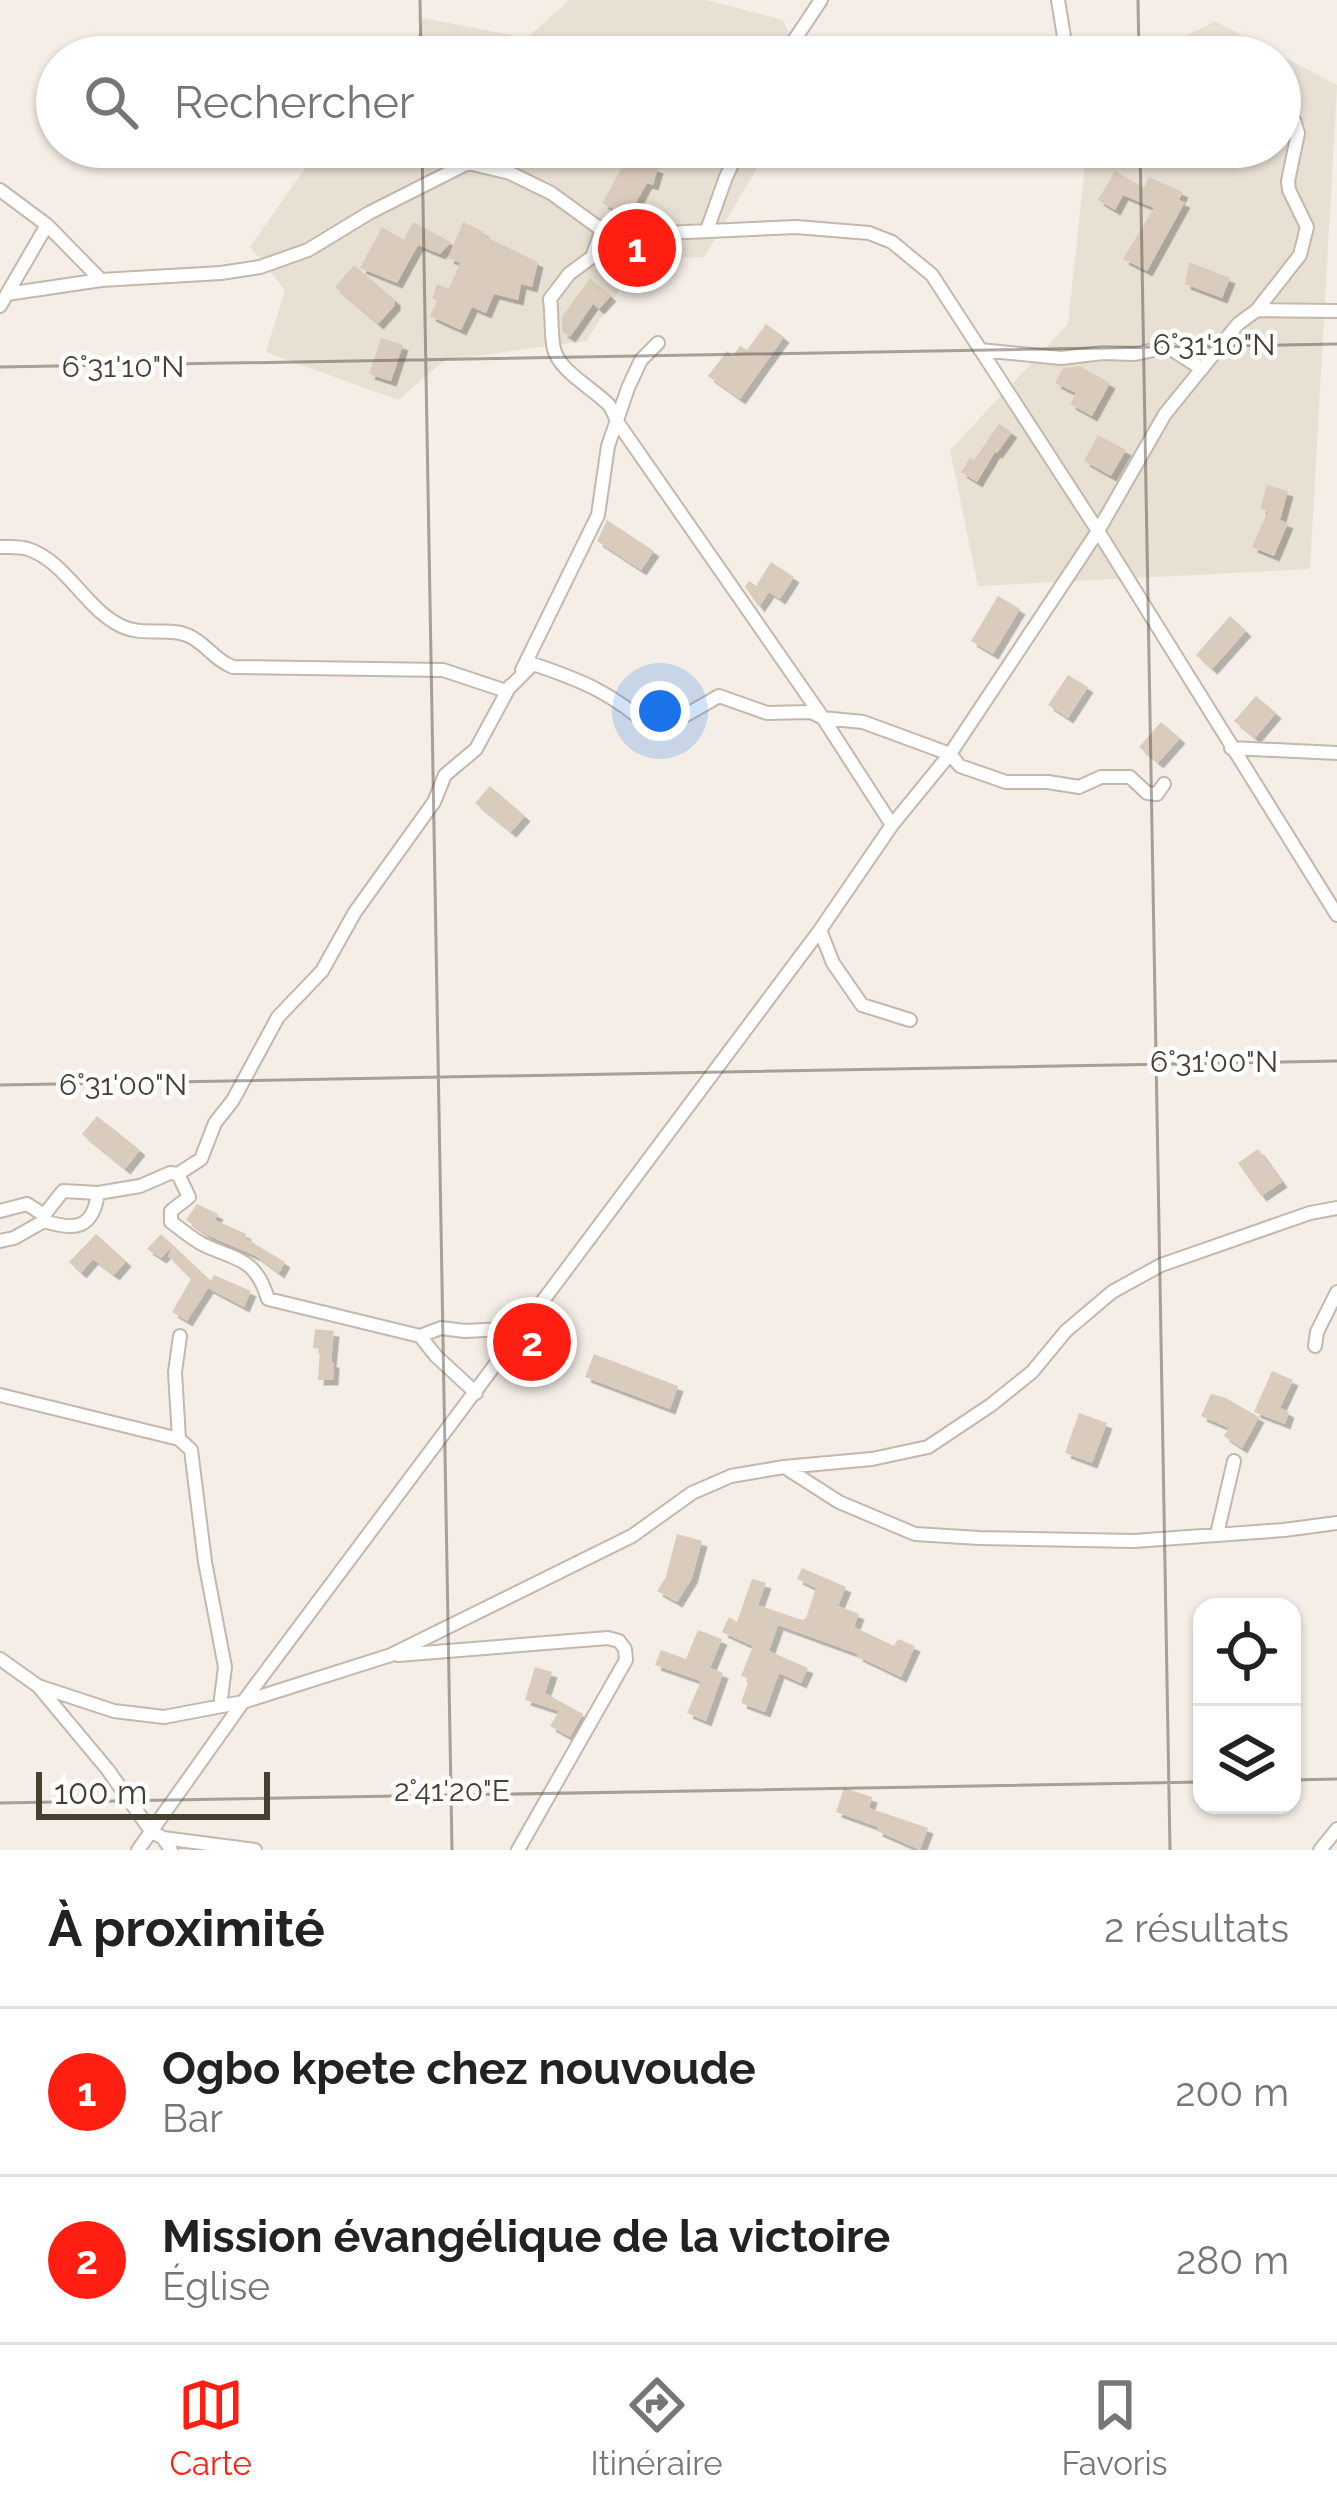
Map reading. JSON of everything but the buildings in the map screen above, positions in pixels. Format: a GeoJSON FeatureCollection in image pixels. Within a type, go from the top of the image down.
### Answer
{"type":"FeatureCollection","features":[{"type":"Feature","properties":{"kind":"street"},"geometry":{"type":"LineString","coordinates":[[796,36],[820,0]]}},
{"type":"Feature","properties":{"kind":"street"},"geometry":{"type":"LineString","coordinates":[[1058,0],[1064,36]]}},
{"type":"Feature","properties":{"kind":"street"},"geometry":{"type":"LineString","coordinates":[[3,300],[100,280],[260,267],[308,250],[458,168]]}},
{"type":"Feature","properties":{"kind":"street"},"geometry":{"type":"LineString","coordinates":[[491,168],[551,193],[602,230],[665,233],[796,227],[869,233],[892,242],[932,275],[1337,915]]}},
{"type":"Feature","properties":{"kind":"street"},"geometry":{"type":"LineString","coordinates":[[707,230],[730,168]]}},
{"type":"Feature","properties":{"kind":"street"},"geometry":{"type":"LineString","coordinates":[[162,1840],[243,1702],[820,930],[892,825],[946,759],[1098,531],[1166,414],[1300,256],[1306,221],[1289,190],[1291,168]]}},
{"type":"Feature","properties":{"kind":"street"},"geometry":{"type":"LineString","coordinates":[[0,190],[47,225],[100,280]]}},
{"type":"Feature","properties":{"kind":"street"},"geometry":{"type":"LineString","coordinates":[[3,300],[47,225]]}},
{"type":"Feature","properties":{"kind":"street"},"geometry":{"type":"LineString","coordinates":[[602,230],[592,257],[569,274],[550,299],[557,357],[610,406],[892,825]]}},
{"type":"Feature","properties":{"kind":"street"},"geometry":{"type":"LineString","coordinates":[[1258,310],[1337,310]]}},
{"type":"Feature","properties":{"kind":"street"},"geometry":{"type":"LineString","coordinates":[[0,1241],[14,1238],[44,1218],[63,1191],[98,1193],[140,1186],[178,1174],[201,1159],[215,1123],[233,1100],[278,1017],[322,971],[355,912],[434,802],[445,775],[476,749],[526,663],[598,515],[608,446],[628,388],[641,360],[658,343]]}},
{"type":"Feature","properties":{"kind":"street"},"geometry":{"type":"LineString","coordinates":[[980,350],[1061,358],[1136,354],[1168,347],[1202,369]]}},
{"type":"Feature","properties":{"kind":"street"},"geometry":{"type":"LineString","coordinates":[[0,547],[26,548],[46,559],[124,628],[181,632],[233,667],[443,670],[506,691]]}},
{"type":"Feature","properties":{"kind":"street"},"geometry":{"type":"LineString","coordinates":[[506,691],[533,664],[611,695],[652,728],[719,696],[767,713],[811,712],[863,722],[1006,782],[1079,787],[1101,777],[1130,777],[1147,793],[1157,794],[1164,784]]}},
{"type":"Feature","properties":{"kind":"street"},"geometry":{"type":"LineString","coordinates":[[1231,748],[1337,753]]}},
{"type":"Feature","properties":{"kind":"street"},"geometry":{"type":"LineString","coordinates":[[820,930],[833,963],[862,1005],[910,1020]]}},
{"type":"Feature","properties":{"kind":"street"},"geometry":{"type":"LineString","coordinates":[[178,1174],[189,1197],[171,1211],[171,1222],[205,1246],[252,1266],[268,1299],[420,1336],[442,1328],[524,1328]]}},
{"type":"Feature","properties":{"kind":"street"},"geometry":{"type":"LineString","coordinates":[[0,1211],[27,1204],[67,1228],[83,1223],[96,1211],[98,1193]]}},
{"type":"Feature","properties":{"kind":"street"},"geometry":{"type":"LineString","coordinates":[[38,1686],[114,1711],[164,1717],[243,1702],[391,1655],[632,1536],[692,1492],[731,1476],[872,1460],[928,1447],[1032,1372],[1066,1331],[1112,1292],[1162,1265],[1310,1213],[1337,1208]]}},
{"type":"Feature","properties":{"kind":"street"},"geometry":{"type":"LineString","coordinates":[[1315,1346],[1337,1292]]}},
{"type":"Feature","properties":{"kind":"street"},"geometry":{"type":"LineString","coordinates":[[179,1439],[175,1372],[180,1336]]}},
{"type":"Feature","properties":{"kind":"street"},"geometry":{"type":"LineString","coordinates":[[420,1336],[476,1393]]}},
{"type":"Feature","properties":{"kind":"street"},"geometry":{"type":"LineString","coordinates":[[0,1394],[179,1439],[191,1450],[225,1667],[220,1706]]}},
{"type":"Feature","properties":{"kind":"street"},"geometry":{"type":"LineString","coordinates":[[1217,1534],[1234,1461]]}},
{"type":"Feature","properties":{"kind":"street"},"geometry":{"type":"LineString","coordinates":[[784,1467],[839,1502],[915,1534],[1135,1540],[1337,1523]]}},
{"type":"Feature","properties":{"kind":"street"},"geometry":{"type":"LineString","coordinates":[[391,1655],[608,1638],[625,1649],[626,1660],[518,1850]]}},
{"type":"Feature","properties":{"kind":"street"},"geometry":{"type":"LineString","coordinates":[[0,1659],[38,1686],[162,1840]]}},
{"type":"Feature","properties":{"kind":"street"},"geometry":{"type":"LineString","coordinates":[[1320,1850],[1337,1829]]}},
{"type":"Feature","properties":{"kind":"street"},"geometry":{"type":"LineString","coordinates":[[138,1850],[162,1840],[255,1850]]}},
{"type":"Feature","properties":{"kind":"shaded area"},"geometry":{"type":"Polygon","coordinates":[[[569,0],[706,0],[783,20],[790,36],[529,36],[569,0]]]}},
{"type":"Feature","properties":{"kind":"shaded area"},"geometry":{"type":"Polygon","coordinates":[[[423,18],[517,36],[417,36],[423,18]]]}},
{"type":"Feature","properties":{"kind":"shaded area"},"geometry":{"type":"Polygon","coordinates":[[[1215,21],[1244,36],[1185,36],[1215,21]]]}},
{"type":"Feature","properties":{"kind":"shaded area"},"geometry":{"type":"Polygon","coordinates":[[[1301,66],[1337,85],[1310,569],[978,586],[950,450],[1068,324],[1085,168],[1301,168],[1301,66]]]}},
{"type":"Feature","properties":{"kind":"shaded area"},"geometry":{"type":"Polygon","coordinates":[[[305,168],[757,168],[704,257],[639,260],[586,341],[445,360],[398,400],[266,352],[285,290],[250,247],[305,168]]]}},
{"type":"Feature","properties":{"kind":"place","name":"Ogbo kpete chez nouvoude"},"geometry":{"type":"Point","coordinates":[637,248]}},
{"type":"Feature","properties":{"kind":"place","name":"Mission évangélique de la victoire"},"geometry":{"type":"Point","coordinates":[532,1342]}}]}
